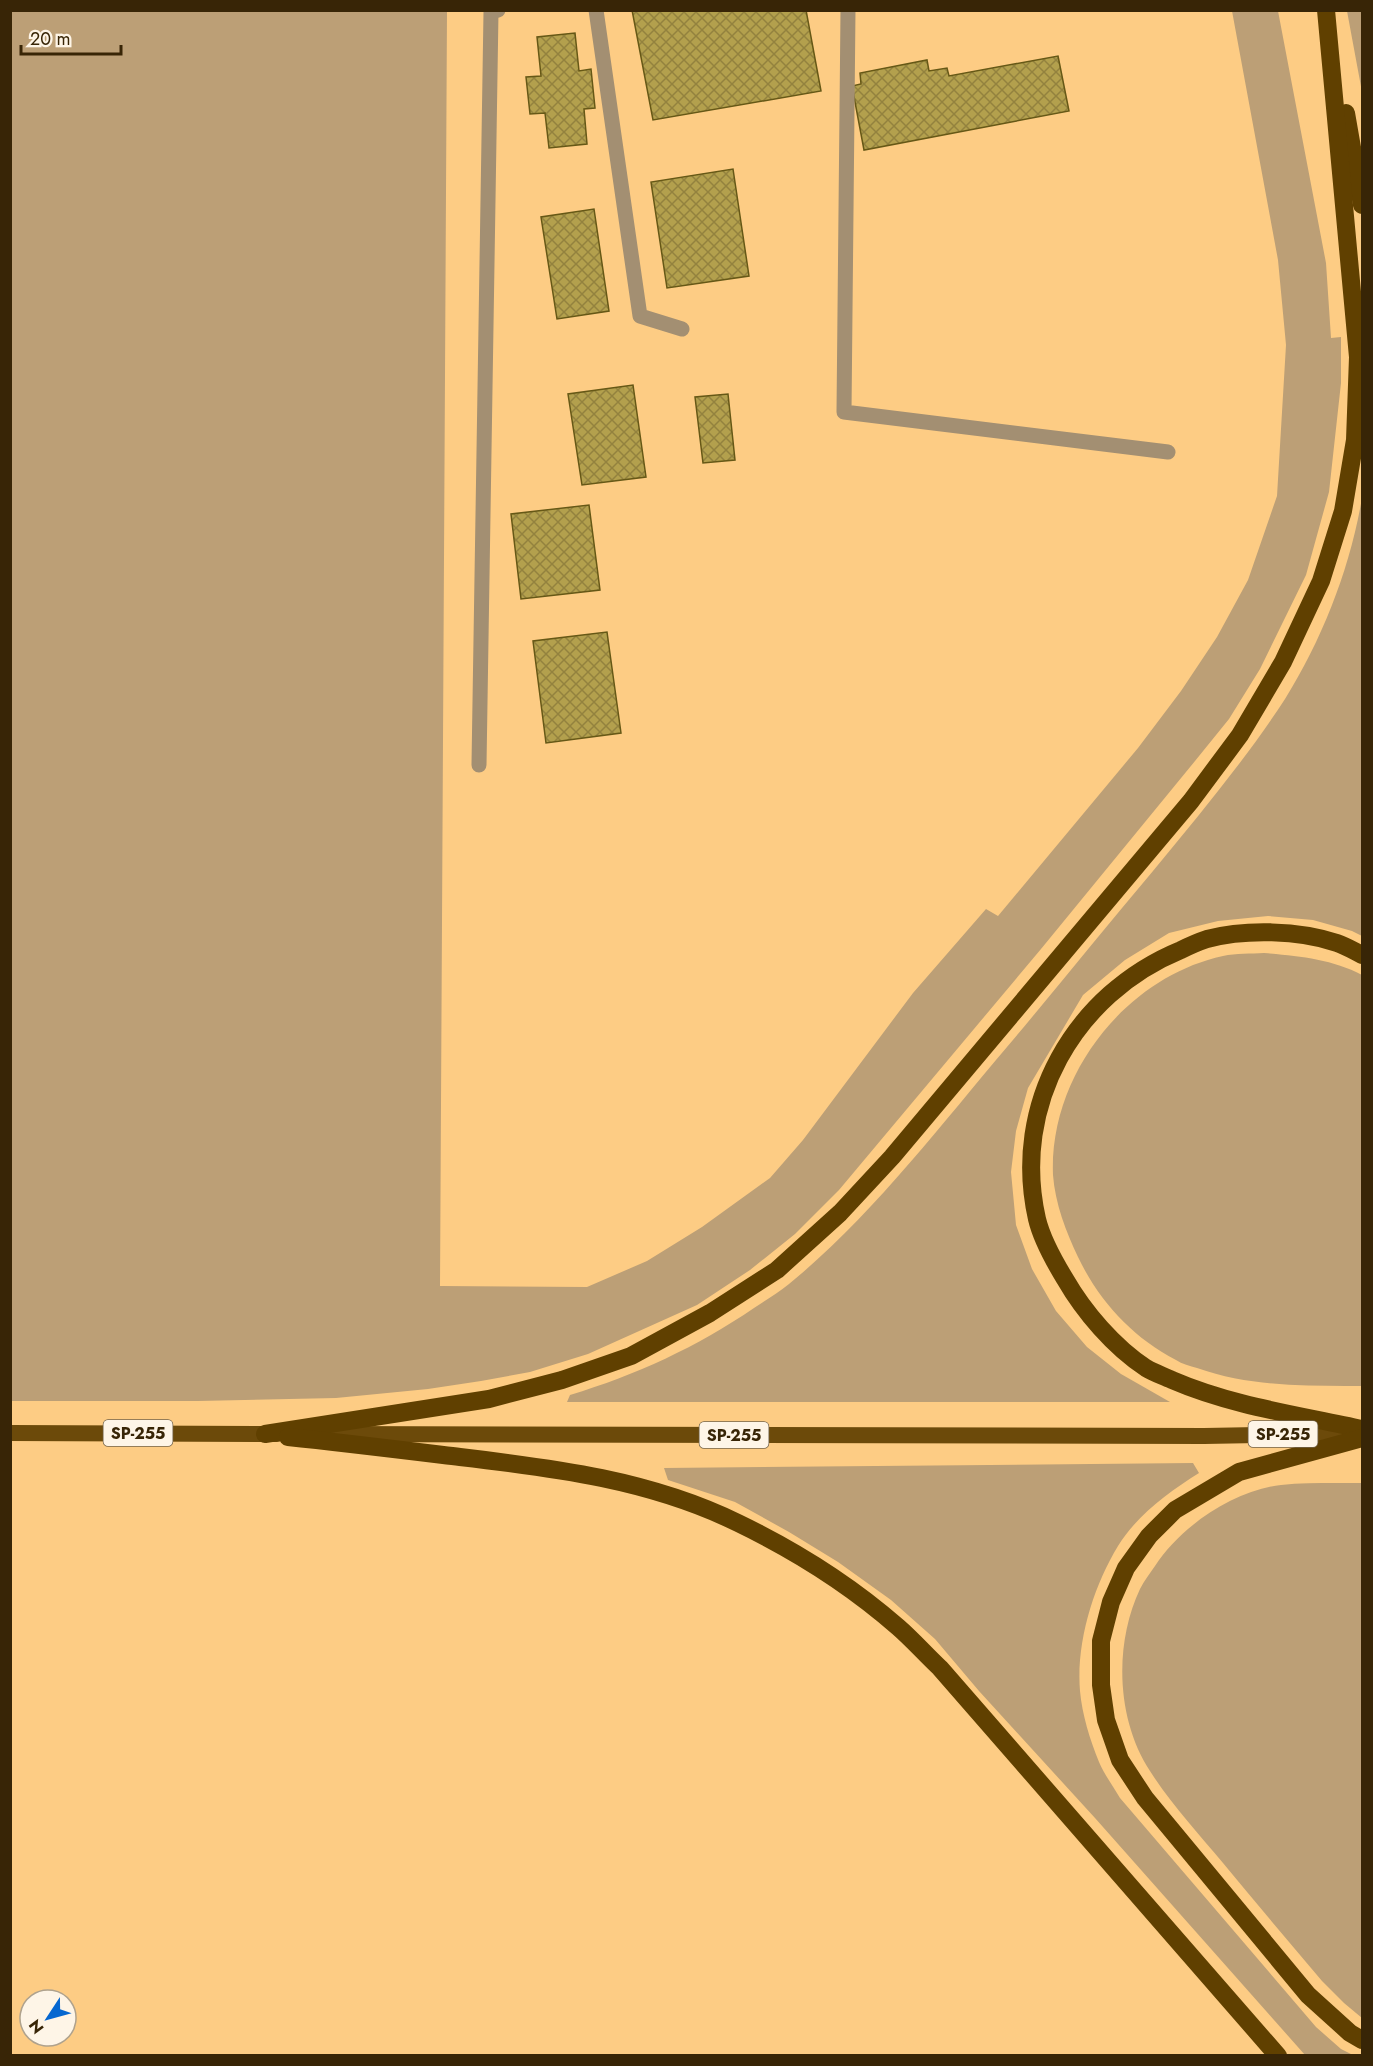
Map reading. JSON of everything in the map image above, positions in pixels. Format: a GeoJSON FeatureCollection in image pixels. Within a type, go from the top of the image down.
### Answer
{"type":"FeatureCollection","features":[{"type":"Feature","properties":{"kind":"highway"},"geometry":{"type":"LineString","coordinates":[[1327,10],[1362,205]]}},
{"type":"Feature","properties":{"kind":"highway"},"geometry":{"type":"LineString","coordinates":[[265,1434],[489,1399],[562,1380],[631,1356],[710,1313],[777,1270],[840,1213],[892,1157],[1191,801],[1240,735],[1283,663],[1321,581],[1345,501],[1355,440],[1358,357],[1327,10]]}},
{"type":"Feature","properties":{"kind":"highway"},"geometry":{"type":"LineString","coordinates":[[1362,955],[1335,943],[1295,934],[1252,932],[1206,939],[1159,959],[1120,984],[1088,1016],[1061,1052],[1043,1096],[1033,1136],[1031,1179],[1038,1221],[1056,1263],[1078,1302],[1111,1339],[1147,1369],[1191,1388],[1235,1402],[1362,1431]]}},
{"type":"Feature","properties":{"kind":"highway","name":"SP-255"},"geometry":{"type":"LineString","coordinates":[[10,1433],[1204,1436],[1362,1431]]}},
{"type":"Feature","properties":{"kind":"highway"},"geometry":{"type":"LineString","coordinates":[[265,1434],[549,1467],[618,1482],[682,1500],[736,1522],[794,1553],[847,1587],[898,1627],[940,1668],[1278,2055]]}},
{"type":"Feature","properties":{"kind":"highway"},"geometry":{"type":"LineString","coordinates":[[1362,1438],[1239,1472],[1175,1510],[1149,1536],[1126,1568],[1111,1602],[1101,1641],[1101,1685],[1106,1720],[1120,1760],[1145,1798],[1308,1995],[1350,2033],[1362,2040]]}},
{"type":"Feature","properties":{"kind":"lane"},"geometry":{"type":"LineString","coordinates":[[479,765],[491,12],[498,10]]}},
{"type":"Feature","properties":{"kind":"lane"},"geometry":{"type":"LineString","coordinates":[[596,10],[640,316],[682,329]]}},
{"type":"Feature","properties":{"kind":"lane"},"geometry":{"type":"LineString","coordinates":[[848,10],[844,412],[1168,452]]}},
{"type":"Feature","properties":{"kind":"shaded area"},"geometry":{"type":"Polygon","coordinates":[[[11,10],[447,11],[440,1286],[587,1287],[647,1261],[702,1227],[770,1178],[803,1140],[913,993],[986,909],[998,916],[1138,748],[1181,691],[1217,637],[1248,580],[1277,496],[1286,345],[1278,260],[1232,11],[1278,11],[1326,263],[1331,338],[1341,337],[1341,383],[1329,492],[1306,575],[1260,669],[1229,719],[1041,949],[839,1190],[795,1234],[750,1270],[697,1305],[588,1354],[530,1372],[428,1389],[336,1398],[11,1401],[11,10]]]}},
{"type":"Feature","properties":{"kind":"shaded area"},"geometry":{"type":"Polygon","coordinates":[[[1347,11],[1362,11],[1362,92],[1347,11]]]}},
{"type":"Feature","properties":{"kind":"shaded area"},"geometry":{"type":"Polygon","coordinates":[[[1362,498],[1362,936],[1313,920],[1268,916],[1218,921],[1169,933],[1125,960],[1083,995],[1028,1088],[1016,1131],[1011,1172],[1016,1225],[1032,1269],[1056,1311],[1087,1347],[1121,1374],[1170,1402],[567,1402],[570,1395],[665,1359],[732,1322],[789,1284],[819,1258],[876,1201],[1188,829],[1270,721],[1299,676],[1323,627],[1350,550],[1362,498]]]}},
{"type":"Feature","properties":{"kind":"shaded area"},"geometry":{"type":"Polygon","coordinates":[[[1264,953],[1327,962],[1362,975],[1362,1386],[1279,1384],[1238,1379],[1186,1365],[1160,1351],[1131,1329],[1096,1288],[1074,1247],[1056,1196],[1053,1175],[1055,1138],[1064,1102],[1079,1067],[1100,1036],[1126,1008],[1155,985],[1188,967],[1228,955],[1264,953]]]}},
{"type":"Feature","properties":{"kind":"shaded area"},"geometry":{"type":"Polygon","coordinates":[[[1193,1463],[1199,1473],[1165,1496],[1134,1524],[1118,1546],[1101,1579],[1088,1616],[1079,1673],[1087,1727],[1101,1766],[1120,1798],[1316,2027],[1341,2049],[1353,2055],[1305,2055],[935,1639],[891,1600],[838,1562],[735,1502],[668,1480],[664,1468],[1193,1463]]]}},
{"type":"Feature","properties":{"kind":"shaded area"},"geometry":{"type":"Polygon","coordinates":[[[1301,1483],[1362,1483],[1362,2018],[1322,1981],[1158,1783],[1139,1751],[1130,1728],[1122,1681],[1126,1633],[1140,1589],[1166,1552],[1193,1525],[1227,1503],[1263,1488],[1301,1483]]]}},
{"type":"Feature","properties":{"kind":"building"},"geometry":{"type":"Polygon","coordinates":[[[632,10],[806,10],[821,91],[653,120],[632,10]]]}},
{"type":"Feature","properties":{"kind":"building"},"geometry":{"type":"Polygon","coordinates":[[[575,33],[579,71],[591,69],[595,108],[584,109],[587,144],[549,148],[545,113],[530,114],[526,77],[541,76],[537,37],[575,33]]]}},
{"type":"Feature","properties":{"kind":"building"},"geometry":{"type":"Polygon","coordinates":[[[1058,56],[1069,111],[864,150],[852,86],[861,84],[860,73],[927,60],[929,71],[947,68],[949,76],[1058,56]]]}},
{"type":"Feature","properties":{"kind":"building"},"geometry":{"type":"Polygon","coordinates":[[[733,169],[749,276],[667,288],[651,182],[733,169]]]}},
{"type":"Feature","properties":{"kind":"building"},"geometry":{"type":"Polygon","coordinates":[[[594,209],[609,311],[557,319],[541,217],[594,209]]]}},
{"type":"Feature","properties":{"kind":"building"},"geometry":{"type":"Polygon","coordinates":[[[633,385],[646,477],[582,485],[568,394],[633,385]]]}},
{"type":"Feature","properties":{"kind":"building"},"geometry":{"type":"Polygon","coordinates":[[[728,394],[735,460],[703,463],[695,397],[728,394]]]}},
{"type":"Feature","properties":{"kind":"building"},"geometry":{"type":"Polygon","coordinates":[[[589,505],[600,590],[521,599],[511,514],[589,505]]]}},
{"type":"Feature","properties":{"kind":"building"},"geometry":{"type":"Polygon","coordinates":[[[607,632],[621,733],[546,743],[533,641],[607,632]]]}}]}
